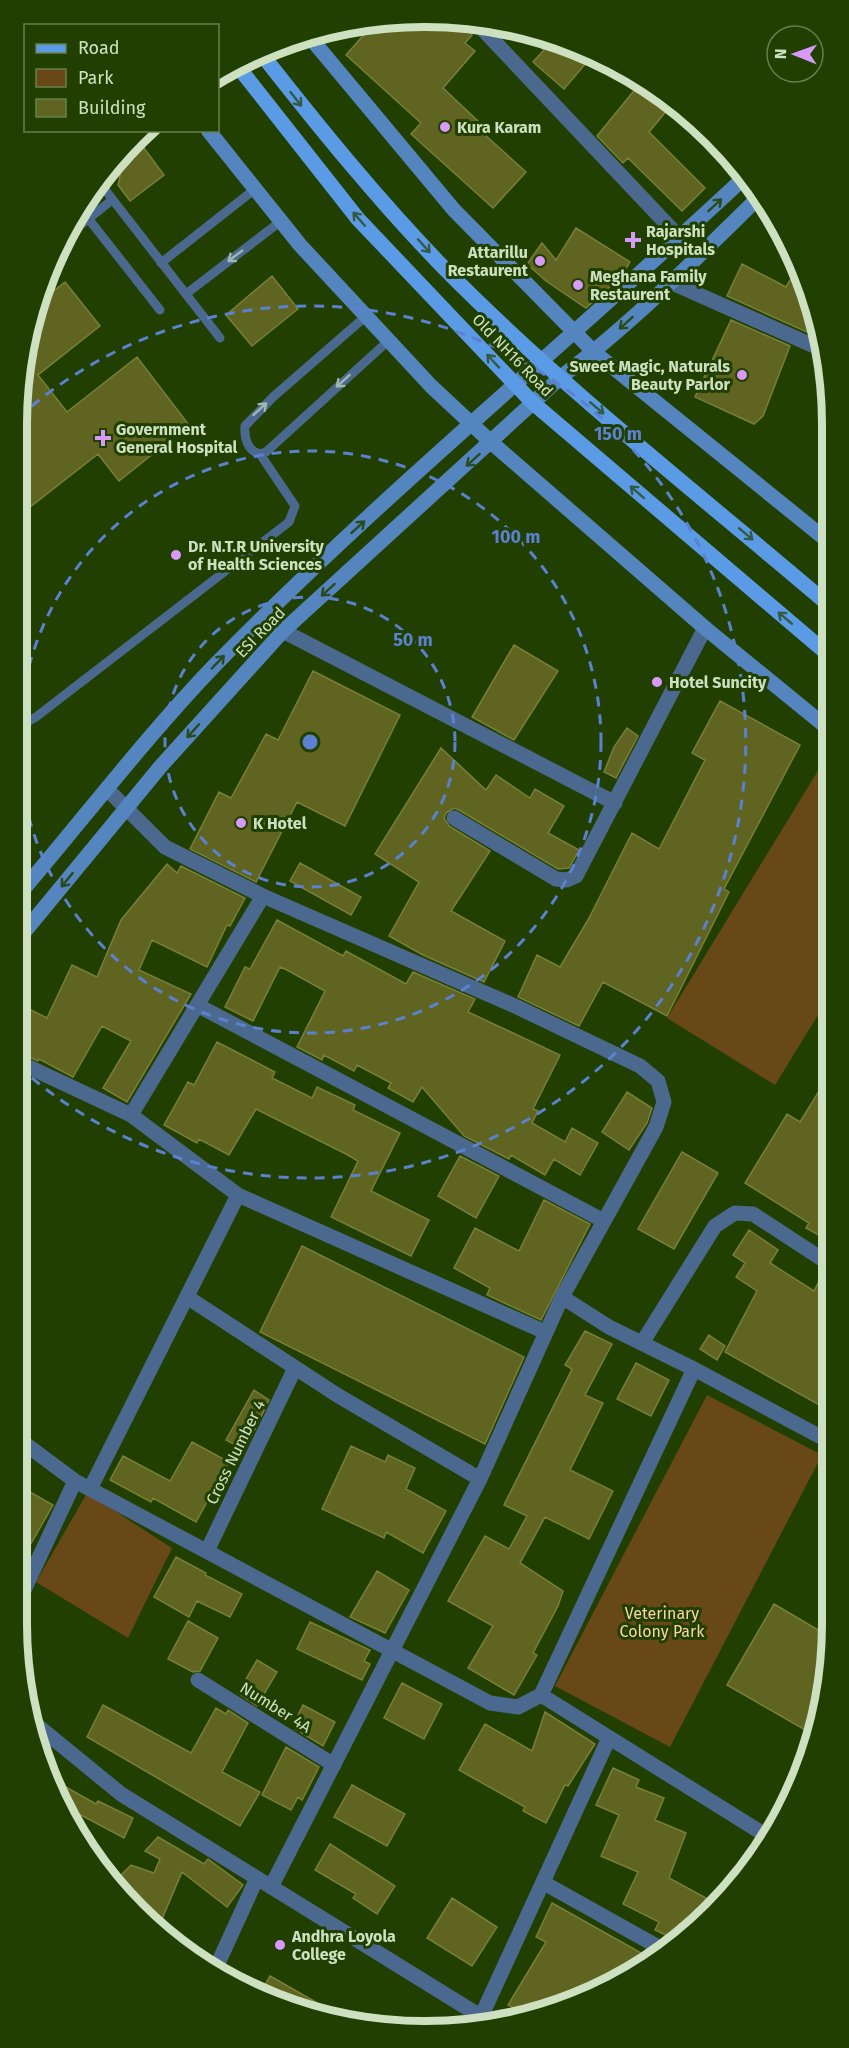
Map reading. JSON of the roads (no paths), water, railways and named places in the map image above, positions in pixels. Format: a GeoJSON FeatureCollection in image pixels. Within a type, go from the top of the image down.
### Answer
{"type":"FeatureCollection","features":[{"type":"Feature","properties":{"kind":"main road","name":"Old NH16 Road"},"geometry":{"type":"LineString","coordinates":[[266,60],[313,120],[442,266],[561,377],[822,599]]}},
{"type":"Feature","properties":{"kind":"main road","name":"Old NH16 Road"},"geometry":{"type":"LineString","coordinates":[[242,72],[358,219],[533,403],[822,649]]}},
{"type":"Feature","properties":{"kind":"street"},"geometry":{"type":"LineString","coordinates":[[485,32],[680,237]]}},
{"type":"Feature","properties":{"kind":"street"},"geometry":{"type":"LineString","coordinates":[[315,43],[454,210],[575,334],[594,352],[822,536]]}},
{"type":"Feature","properties":{"kind":"street"},"geometry":{"type":"LineString","coordinates":[[210,132],[281,221],[387,342],[471,424],[705,627],[822,723]]}},
{"type":"Feature","properties":{"kind":"street","name":"ESI Road"},"geometry":{"type":"LineString","coordinates":[[27,885],[212,669],[268,612],[471,424],[575,334],[739,182]]}},
{"type":"Feature","properties":{"kind":"street","name":"ESI Road"},"geometry":{"type":"LineString","coordinates":[[27,929],[128,807],[283,631],[492,443],[561,377],[594,352],[754,202]]}},
{"type":"Feature","properties":{"kind":"street"},"geometry":{"type":"LineString","coordinates":[[670,282],[814,346]]}},
{"type":"Feature","properties":{"kind":"street"},"geometry":{"type":"LineString","coordinates":[[454,818],[556,879],[567,880],[576,876],[705,627]]}},
{"type":"Feature","properties":{"kind":"street"},"geometry":{"type":"LineString","coordinates":[[283,631],[615,803]]}},
{"type":"Feature","properties":{"kind":"street"},"geometry":{"type":"LineString","coordinates":[[107,789],[128,807],[165,847],[263,896],[515,1006],[640,1066],[658,1081],[664,1102],[656,1127],[562,1297],[480,1479],[271,1887]]}},
{"type":"Feature","properties":{"kind":"street"},"geometry":{"type":"LineString","coordinates":[[131,1115],[263,896]]}},
{"type":"Feature","properties":{"kind":"street"},"geometry":{"type":"LineString","coordinates":[[198,1005],[604,1221]]}},
{"type":"Feature","properties":{"kind":"street"},"geometry":{"type":"LineString","coordinates":[[27,1066],[131,1115],[238,1195],[545,1332]]}},
{"type":"Feature","properties":{"kind":"street"},"geometry":{"type":"LineString","coordinates":[[90,1489],[238,1195]]}},
{"type":"Feature","properties":{"kind":"street"},"geometry":{"type":"LineString","coordinates":[[642,1343],[715,1226],[735,1213],[753,1214],[822,1259]]}},
{"type":"Feature","properties":{"kind":"street"},"geometry":{"type":"LineString","coordinates":[[187,1297],[296,1368],[480,1479]]}},
{"type":"Feature","properties":{"kind":"street"},"geometry":{"type":"LineString","coordinates":[[562,1297],[609,1327],[694,1369],[822,1438]]}},
{"type":"Feature","properties":{"kind":"street","name":"Cross Number 4"},"geometry":{"type":"LineString","coordinates":[[207,1551],[296,1368]]}},
{"type":"Feature","properties":{"kind":"street"},"geometry":{"type":"LineString","coordinates":[[27,1445],[75,1481],[393,1649],[490,1703],[518,1707],[541,1695],[694,1369]]}},
{"type":"Feature","properties":{"kind":"street"},"geometry":{"type":"LineString","coordinates":[[27,1584],[75,1481]]}},
{"type":"Feature","properties":{"kind":"street","name":"Number 4A"},"geometry":{"type":"LineString","coordinates":[[198,1680],[334,1765]]}},
{"type":"Feature","properties":{"kind":"street"},"geometry":{"type":"LineString","coordinates":[[541,1695],[762,1834]]}},
{"type":"Feature","properties":{"kind":"street"},"geometry":{"type":"LineString","coordinates":[[42,1729],[121,1794],[481,2017]]}},
{"type":"Feature","properties":{"kind":"street"},"geometry":{"type":"LineString","coordinates":[[489,2015],[544,1883],[609,1738]]}},
{"type":"Feature","properties":{"kind":"street"},"geometry":{"type":"LineString","coordinates":[[218,1963],[257,1878]]}},
{"type":"Feature","properties":{"kind":"street"},"geometry":{"type":"LineString","coordinates":[[544,1883],[656,1946]]}},
{"type":"Feature","properties":{"kind":"lane"},"geometry":{"type":"LineString","coordinates":[[104,189],[220,338]]}},
{"type":"Feature","properties":{"kind":"lane"},"geometry":{"type":"LineString","coordinates":[[162,263],[255,189]]}},
{"type":"Feature","properties":{"kind":"lane"},"geometry":{"type":"LineString","coordinates":[[81,225],[112,200]]}},
{"type":"Feature","properties":{"kind":"lane"},"geometry":{"type":"LineString","coordinates":[[86,216],[160,310]]}},
{"type":"Feature","properties":{"kind":"lane"},"geometry":{"type":"LineString","coordinates":[[186,294],[281,221]]}},
{"type":"Feature","properties":{"kind":"lane"},"geometry":{"type":"LineString","coordinates":[[365,317],[250,418],[245,426],[244,435],[248,445],[255,453],[266,452],[387,342]]}},
{"type":"Feature","properties":{"kind":"lane"},"geometry":{"type":"LineString","coordinates":[[27,722],[289,522],[295,506],[260,454]]}},
{"type":"Feature","properties":{"kind":"place","name":"Kura Karam"},"geometry":{"type":"Point","coordinates":[445,127]}},
{"type":"Feature","properties":{"kind":"place","name":"Rajarshi Hospitals"},"geometry":{"type":"Point","coordinates":[633,240]}},
{"type":"Feature","properties":{"kind":"place","name":"Attarillu Restaurent"},"geometry":{"type":"Point","coordinates":[540,261]}},
{"type":"Feature","properties":{"kind":"place","name":"Meghana Family Restaurent"},"geometry":{"type":"Point","coordinates":[578,285]}},
{"type":"Feature","properties":{"kind":"place","name":"Sweet Magic, Naturals Beauty Parlor"},"geometry":{"type":"Point","coordinates":[742,375]}},
{"type":"Feature","properties":{"kind":"place","name":"Government General Hospital"},"geometry":{"type":"Point","coordinates":[103,438]}},
{"type":"Feature","properties":{"kind":"place","name":"Dr. N.T.R University of Health Sciences"},"geometry":{"type":"Point","coordinates":[176,555]}},
{"type":"Feature","properties":{"kind":"place","name":"Hotel Suncity"},"geometry":{"type":"Point","coordinates":[657,682]}},
{"type":"Feature","properties":{"kind":"place","name":"K Hotel"},"geometry":{"type":"Point","coordinates":[241,823]}},
{"type":"Feature","properties":{"kind":"place","name":"Andhra Loyola College"},"geometry":{"type":"Point","coordinates":[280,1945]}},
{"type":"Feature","properties":{"kind":"park label","name":"Veterinary Colony Park"},"geometry":{"type":"Point","coordinates":[662,1622]}}]}
